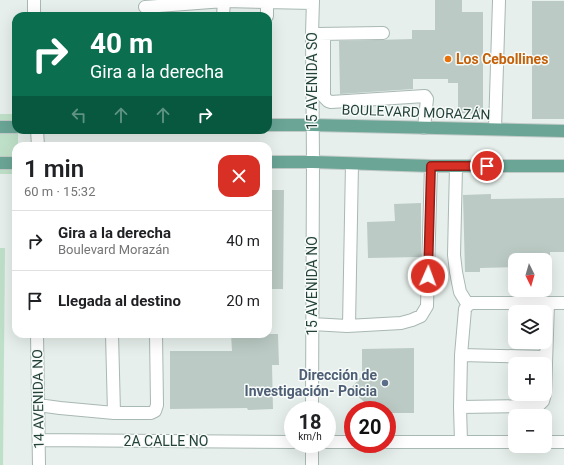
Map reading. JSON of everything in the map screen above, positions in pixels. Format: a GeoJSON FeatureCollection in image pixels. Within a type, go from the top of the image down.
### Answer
{"type":"FeatureCollection","features":[{"type":"Feature","properties":{"kind":"main road","name":"BOULEVARD MORAZÁN"},"geometry":{"type":"LineString","coordinates":[[272,125],[312,124],[564,132]]}},
{"type":"Feature","properties":{"kind":"main road"},"geometry":{"type":"LineString","coordinates":[[0,127],[12,127]]}},
{"type":"Feature","properties":{"kind":"main road"},"geometry":{"type":"LineString","coordinates":[[272,162],[431,166],[564,166]]}},
{"type":"Feature","properties":{"kind":"main road"},"geometry":{"type":"LineString","coordinates":[[0,164],[12,163]]}},
{"type":"Feature","properties":{"kind":"street"},"geometry":{"type":"LineString","coordinates":[[34,0],[34,12]]}},
{"type":"Feature","properties":{"kind":"street"},"geometry":{"type":"LineString","coordinates":[[495,130],[498,0]]}},
{"type":"Feature","properties":{"kind":"street"},"geometry":{"type":"LineString","coordinates":[[223,12],[224,1]]}},
{"type":"Feature","properties":{"kind":"street"},"geometry":{"type":"LineString","coordinates":[[145,7],[224,1],[313,1]]}},
{"type":"Feature","properties":{"kind":"street","name":"15 AVENIDA SO"},"geometry":{"type":"LineString","coordinates":[[313,1],[318,34],[312,124],[313,162]]}},
{"type":"Feature","properties":{"kind":"street"},"geometry":{"type":"LineString","coordinates":[[267,2],[267,12]]}},
{"type":"Feature","properties":{"kind":"street"},"geometry":{"type":"LineString","coordinates":[[383,33],[318,34],[324,97],[328,101],[332,102],[425,96],[427,99],[424,128]]}},
{"type":"Feature","properties":{"kind":"street","name":"15 AVENIDA NO"},"geometry":{"type":"LineString","coordinates":[[312,401],[313,162]]}},
{"type":"Feature","properties":{"kind":"street"},"geometry":{"type":"LineString","coordinates":[[349,326],[352,164]]}},
{"type":"Feature","properties":{"kind":"street"},"geometry":{"type":"LineString","coordinates":[[312,324],[349,326],[401,323],[421,316],[427,306],[431,166]]}},
{"type":"Feature","properties":{"kind":"street"},"geometry":{"type":"LineString","coordinates":[[456,166],[454,255],[460,292],[468,305]]}},
{"type":"Feature","properties":{"kind":"street"},"geometry":{"type":"LineString","coordinates":[[461,442],[461,355],[465,309],[472,303],[564,303]]}},
{"type":"Feature","properties":{"kind":"street"},"geometry":{"type":"LineString","coordinates":[[461,355],[546,357],[548,303]]}},
{"type":"Feature","properties":{"kind":"street","name":"14 AVENIDA NO"},"geometry":{"type":"LineString","coordinates":[[37,338],[39,465]]}},
{"type":"Feature","properties":{"kind":"street"},"geometry":{"type":"LineString","coordinates":[[112,338],[114,413]]}},
{"type":"Feature","properties":{"kind":"street"},"geometry":{"type":"LineString","coordinates":[[38,405],[114,413],[151,413],[155,411],[157,406],[156,338]]}},
{"type":"Feature","properties":{"kind":"street"},"geometry":{"type":"LineString","coordinates":[[460,407],[538,406],[543,401]]}},
{"type":"Feature","properties":{"kind":"street","name":"2A CALLE NO"},"geometry":{"type":"LineString","coordinates":[[39,440],[284,442]]}},
{"type":"Feature","properties":{"kind":"street"},"geometry":{"type":"LineString","coordinates":[[396,442],[508,442]]}},
{"type":"Feature","properties":{"kind":"street"},"geometry":{"type":"LineString","coordinates":[[552,442],[564,442]]}},
{"type":"Feature","properties":{"kind":"street"},"geometry":{"type":"LineString","coordinates":[[312,453],[312,465]]}},
{"type":"Feature","properties":{"kind":"green space"},"geometry":{"type":"Polygon","coordinates":[[[0,114],[12,114],[12,134],[18,134],[18,142],[12,142],[12,174],[0,174],[0,114]]]}},
{"type":"Feature","properties":{"kind":"green space"},"geometry":{"type":"Polygon","coordinates":[[[0,248],[5,248],[3,465],[0,465],[0,248]]]}},
{"type":"Feature","properties":{"kind":"building"},"geometry":{"type":"Polygon","coordinates":[[[435,0],[462,0],[462,12],[483,12],[483,114],[458,113],[458,83],[448,83],[448,79],[413,79],[413,89],[340,94],[339,41],[412,39],[412,30],[435,30],[435,0]]]}},
{"type":"Feature","properties":{"kind":"building"},"geometry":{"type":"Polygon","coordinates":[[[532,1],[564,1],[564,119],[532,119],[532,1]]]}},
{"type":"Feature","properties":{"kind":"building"},"geometry":{"type":"Polygon","coordinates":[[[272,190],[284,190],[283,289],[272,289],[272,190]]]}},
{"type":"Feature","properties":{"kind":"building"},"geometry":{"type":"Polygon","coordinates":[[[491,194],[491,199],[564,198],[564,252],[508,253],[508,267],[480,268],[480,272],[465,272],[463,195],[491,194]]]}},
{"type":"Feature","properties":{"kind":"building"},"geometry":{"type":"Polygon","coordinates":[[[421,203],[421,257],[368,258],[367,222],[395,221],[394,204],[421,203]]]}},
{"type":"Feature","properties":{"kind":"building"},"geometry":{"type":"Polygon","coordinates":[[[272,334],[278,334],[279,365],[272,365],[273,409],[170,409],[170,351],[232,351],[231,338],[272,338],[272,334]]]}},
{"type":"Feature","properties":{"kind":"building","name":"Dirección de Investigación- Poicia"},"geometry":{"type":"Polygon","coordinates":[[[414,348],[414,413],[396,413],[396,401],[363,401],[350,389],[362,376],[362,349],[414,348]]]}},
{"type":"Feature","properties":{"kind":"place","name":"Los Cebollines"},"geometry":{"type":"Point","coordinates":[448,59]}},
{"type":"Feature","properties":{"kind":"place","name":"Dirección de Investigación- Poicia"},"geometry":{"type":"Point","coordinates":[385,383]}},
{"type":"Feature","properties":{"kind":"route"},"geometry":{"type":"LineString","coordinates":[[428,276],[431,166],[487,166]]}}]}
